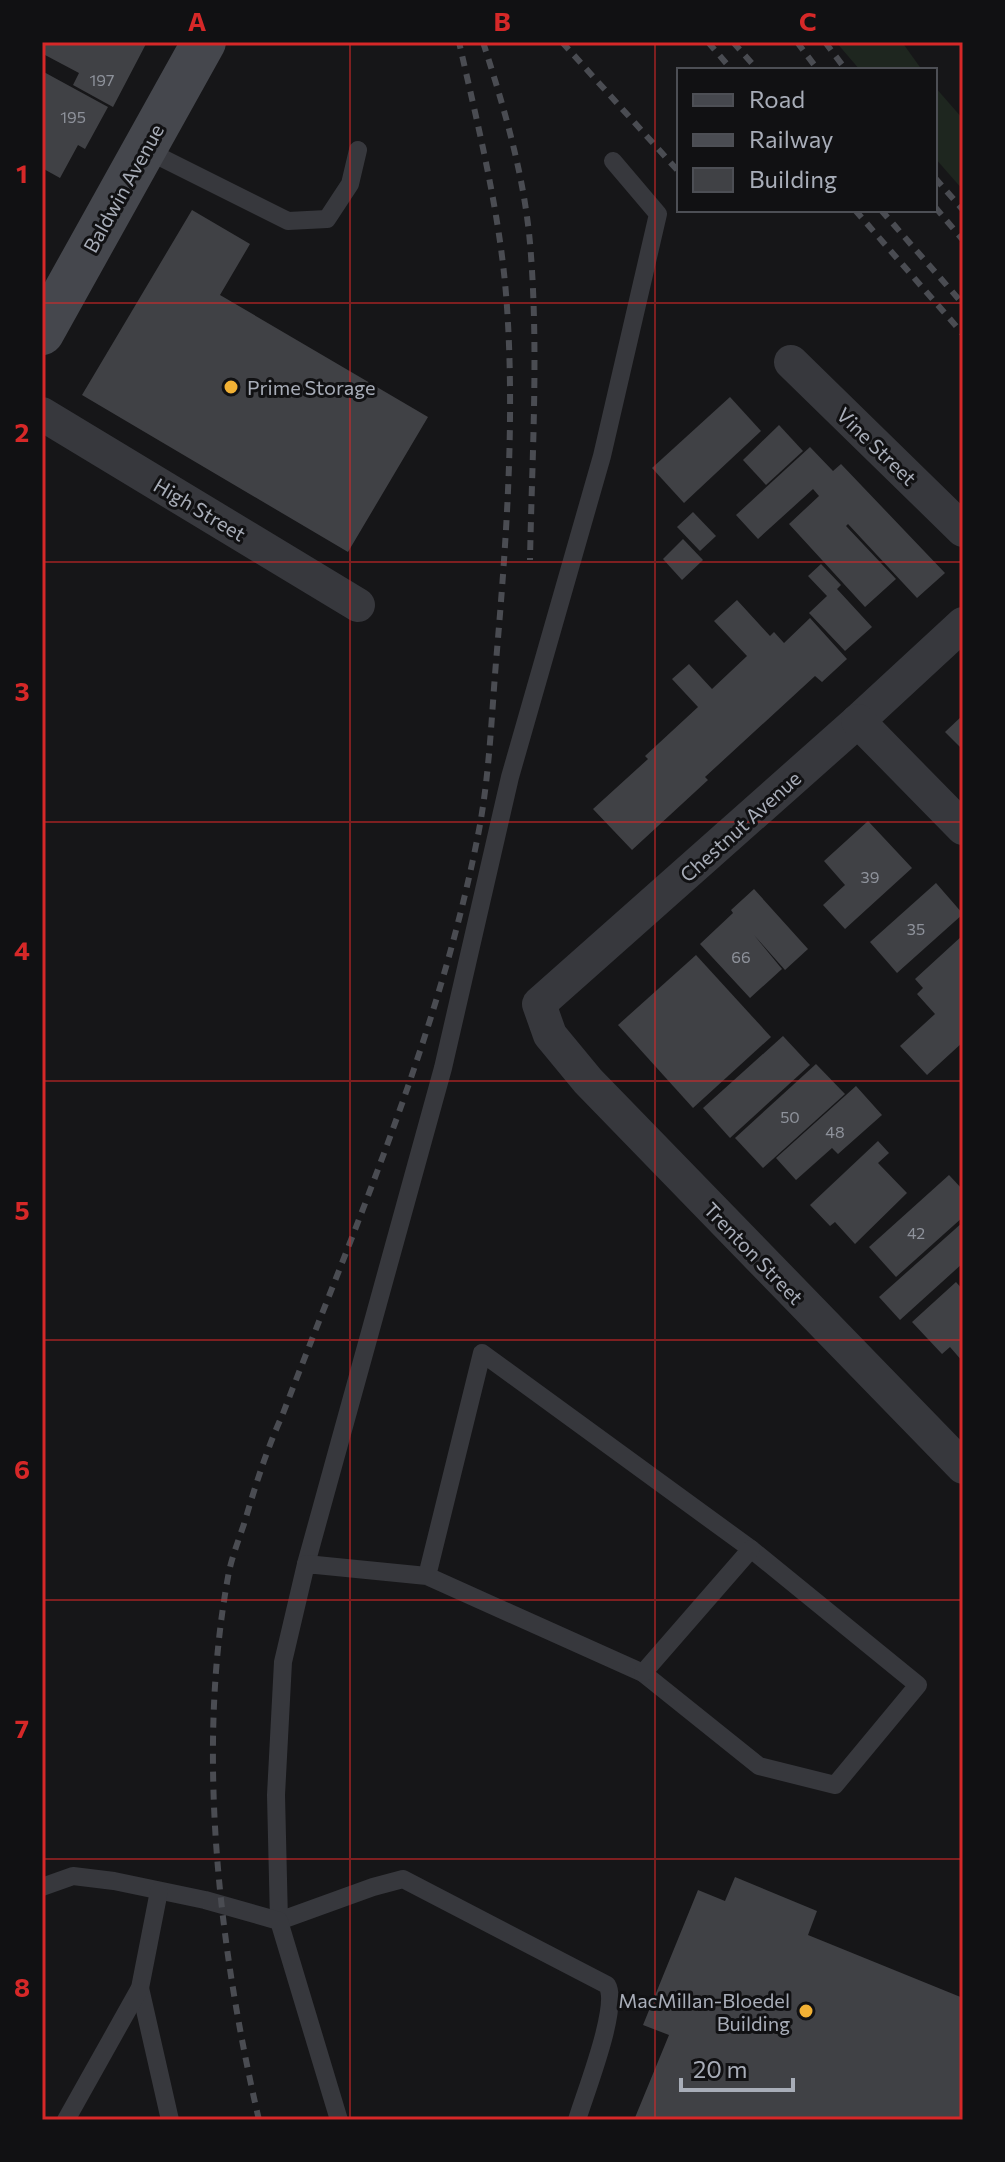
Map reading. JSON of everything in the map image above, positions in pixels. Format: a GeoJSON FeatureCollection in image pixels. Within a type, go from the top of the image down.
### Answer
{"type":"FeatureCollection","features":[{"type":"Feature","properties":{"kind":"street","name":"Baldwin Avenue"},"geometry":{"type":"LineString","coordinates":[[42,333],[204,42]]}},
{"type":"Feature","properties":{"kind":"street","name":"Vine Street"},"geometry":{"type":"LineString","coordinates":[[791,362],[963,530]]}},
{"type":"Feature","properties":{"kind":"street","name":"High Street"},"geometry":{"type":"LineString","coordinates":[[42,414],[358,605]]}},
{"type":"Feature","properties":{"kind":"street","name":"Chestnut Avenue"},"geometry":{"type":"LineString","coordinates":[[550,1035],[539,1004],[963,624]]}},
{"type":"Feature","properties":{"kind":"street"},"geometry":{"type":"LineString","coordinates":[[858,721],[963,828]]}},
{"type":"Feature","properties":{"kind":"street","name":"Trenton Street"},"geometry":{"type":"LineString","coordinates":[[550,1035],[588,1081],[963,1467]]}},
{"type":"Feature","properties":{"kind":"lane"},"geometry":{"type":"LineString","coordinates":[[144,149],[288,221],[327,219],[350,184],[358,150]]}},
{"type":"Feature","properties":{"kind":"lane"},"geometry":{"type":"LineString","coordinates":[[339,2120],[279,1921],[276,1795],[283,1662],[306,1564],[443,1068],[510,777],[602,456],[658,214],[613,161]]}},
{"type":"Feature","properties":{"kind":"lane"},"geometry":{"type":"LineString","coordinates":[[306,1564],[427,1576],[643,1673],[759,1766],[835,1785],[918,1685],[751,1549],[482,1353],[427,1576]]}},
{"type":"Feature","properties":{"kind":"lane"},"geometry":{"type":"LineString","coordinates":[[643,1673],[751,1549]]}},
{"type":"Feature","properties":{"kind":"lane"},"geometry":{"type":"LineString","coordinates":[[42,1887],[73,1876],[205,1900],[279,1921],[403,1879],[607,1985],[612,1992],[607,2025],[577,2120]]}},
{"type":"Feature","properties":{"kind":"lane"},"geometry":{"type":"LineString","coordinates":[[66,2120],[140,1988],[159,1891]]}},
{"type":"Feature","properties":{"kind":"lane"},"geometry":{"type":"LineString","coordinates":[[140,1988],[170,2120]]}},
{"type":"Feature","properties":{"kind":"shaded area"},"geometry":{"type":"Polygon","coordinates":[[[836,42],[902,42],[921,68],[858,68],[836,42]]]}},
{"type":"Feature","properties":{"kind":"shaded area"},"geometry":{"type":"Polygon","coordinates":[[[937,89],[963,119],[963,190],[937,160],[937,89]]]}},
{"type":"Feature","properties":{"kind":"building"},"geometry":{"type":"Polygon","coordinates":[[[42,42],[147,42],[113,107],[73,85],[79,73],[45,55],[42,61],[42,42]]]}},
{"type":"Feature","properties":{"kind":"building"},"geometry":{"type":"Polygon","coordinates":[[[42,71],[108,107],[85,149],[78,145],[60,178],[42,168],[42,71]]]}},
{"type":"Feature","properties":{"kind":"building","name":"Prime Storage"},"geometry":{"type":"Polygon","coordinates":[[[192,210],[250,244],[220,295],[428,417],[348,552],[82,395],[192,210]]]}},
{"type":"Feature","properties":{"kind":"building"},"geometry":{"type":"Polygon","coordinates":[[[730,397],[761,431],[684,503],[652,468],[730,397]]]}},
{"type":"Feature","properties":{"kind":"building"},"geometry":{"type":"Polygon","coordinates":[[[779,425],[803,451],[766,485],[743,460],[779,425]]]}},
{"type":"Feature","properties":{"kind":"building"},"geometry":{"type":"Polygon","coordinates":[[[810,447],[833,471],[841,464],[945,573],[917,598],[848,524],[846,526],[896,579],[865,607],[789,524],[819,496],[813,489],[758,539],[736,515],[810,447]]]}},
{"type":"Feature","properties":{"kind":"building"},"geometry":{"type":"Polygon","coordinates":[[[693,512],[716,536],[700,551],[677,527],[693,512]]]}},
{"type":"Feature","properties":{"kind":"building"},"geometry":{"type":"Polygon","coordinates":[[[683,539],[703,560],[682,580],[663,559],[683,539]]]}},
{"type":"Feature","properties":{"kind":"building"},"geometry":{"type":"Polygon","coordinates":[[[821,564],[841,585],[837,589],[872,627],[845,651],[809,613],[827,596],[808,576],[821,564]]]}},
{"type":"Feature","properties":{"kind":"building"},"geometry":{"type":"Polygon","coordinates":[[[737,600],[770,636],[774,632],[784,643],[810,618],[847,659],[822,682],[815,676],[705,777],[708,780],[632,850],[593,809],[648,759],[645,756],[698,707],[672,679],[689,664],[712,689],[747,656],[714,621],[737,600]]]}},
{"type":"Feature","properties":{"kind":"building"},"geometry":{"type":"Polygon","coordinates":[[[963,715],[963,750],[945,732],[963,715]]]}},
{"type":"Feature","properties":{"kind":"building"},"geometry":{"type":"Polygon","coordinates":[[[868,821],[912,868],[845,929],[823,905],[845,885],[824,861],[868,821]]]}},
{"type":"Feature","properties":{"kind":"building"},"geometry":{"type":"Polygon","coordinates":[[[936,883],[963,914],[897,973],[870,942],[936,883]]]}},
{"type":"Feature","properties":{"kind":"building"},"geometry":{"type":"Polygon","coordinates":[[[754,889],[808,949],[785,970],[754,935],[782,969],[750,998],[700,944],[754,889]]]}},
{"type":"Feature","properties":{"kind":"building"},"geometry":{"type":"Polygon","coordinates":[[[963,935],[963,1042],[927,1075],[900,1046],[935,1014],[917,994],[923,988],[915,979],[963,935]]]}},
{"type":"Feature","properties":{"kind":"building"},"geometry":{"type":"Polygon","coordinates":[[[696,955],[771,1037],[693,1108],[618,1025],[696,955]]]}},
{"type":"Feature","properties":{"kind":"building"},"geometry":{"type":"Polygon","coordinates":[[[783,1036],[810,1065],[730,1138],[703,1108],[783,1036]]]}},
{"type":"Feature","properties":{"kind":"building"},"geometry":{"type":"Polygon","coordinates":[[[816,1064],[845,1094],[763,1168],[735,1138],[816,1064]]]}},
{"type":"Feature","properties":{"kind":"building"},"geometry":{"type":"Polygon","coordinates":[[[856,1086],[882,1115],[838,1154],[832,1148],[796,1180],[776,1158],[856,1086]]]}},
{"type":"Feature","properties":{"kind":"building"},"geometry":{"type":"Polygon","coordinates":[[[878,1141],[889,1153],[878,1163],[907,1193],[855,1244],[835,1222],[830,1226],[810,1205],[878,1141]]]}},
{"type":"Feature","properties":{"kind":"building"},"geometry":{"type":"Polygon","coordinates":[[[949,1175],[963,1190],[963,1217],[896,1277],[869,1247],[949,1175]]]}},
{"type":"Feature","properties":{"kind":"building"},"geometry":{"type":"Polygon","coordinates":[[[963,1222],[963,1263],[900,1320],[879,1297],[963,1222]]]}},
{"type":"Feature","properties":{"kind":"building"},"geometry":{"type":"Polygon","coordinates":[[[956,1282],[963,1290],[963,1362],[950,1347],[942,1354],[912,1322],[956,1282]]]}},
{"type":"Feature","properties":{"kind":"building","name":"MacMillan-Bloedel Building"},"geometry":{"type":"Polygon","coordinates":[[[735,1877],[817,1911],[808,1935],[963,1998],[963,2120],[634,2120],[669,2035],[643,2025],[698,1890],[725,1901],[735,1877]]]}},
{"type":"Feature","properties":{"kind":"railway"},"geometry":{"type":"LineString","coordinates":[[259,2120],[233,1987],[216,1850],[214,1711],[228,1577],[266,1456],[391,1134],[439,991],[476,845],[489,754],[508,485],[509,351],[504,273],[494,207],[459,42]]}},
{"type":"Feature","properties":{"kind":"railway"},"geometry":{"type":"LineString","coordinates":[[483,42],[512,141],[530,243],[534,362],[530,560]]}},
{"type":"Feature","properties":{"kind":"railway"},"geometry":{"type":"LineString","coordinates":[[562,42],[677,170]]}},
{"type":"Feature","properties":{"kind":"railway"},"geometry":{"type":"LineString","coordinates":[[708,42],[730,68]]}},
{"type":"Feature","properties":{"kind":"railway"},"geometry":{"type":"LineString","coordinates":[[733,42],[756,68]]}},
{"type":"Feature","properties":{"kind":"railway"},"geometry":{"type":"LineString","coordinates":[[797,42],[816,68]]}},
{"type":"Feature","properties":{"kind":"railway"},"geometry":{"type":"LineString","coordinates":[[825,42],[844,68]]}},
{"type":"Feature","properties":{"kind":"railway"},"geometry":{"type":"LineString","coordinates":[[937,180],[963,210]]}},
{"type":"Feature","properties":{"kind":"railway"},"geometry":{"type":"LineString","coordinates":[[937,209],[963,240]]}},
{"type":"Feature","properties":{"kind":"railway"},"geometry":{"type":"LineString","coordinates":[[857,212],[963,334]]}},
{"type":"Feature","properties":{"kind":"railway"},"geometry":{"type":"LineString","coordinates":[[883,212],[963,304]]}},
{"type":"Feature","properties":{"kind":"place","name":"Prime Storage"},"geometry":{"type":"Point","coordinates":[231,387]}},
{"type":"Feature","properties":{"kind":"place","name":"MacMillan-Bloedel Building"},"geometry":{"type":"Point","coordinates":[806,2011]}}]}
